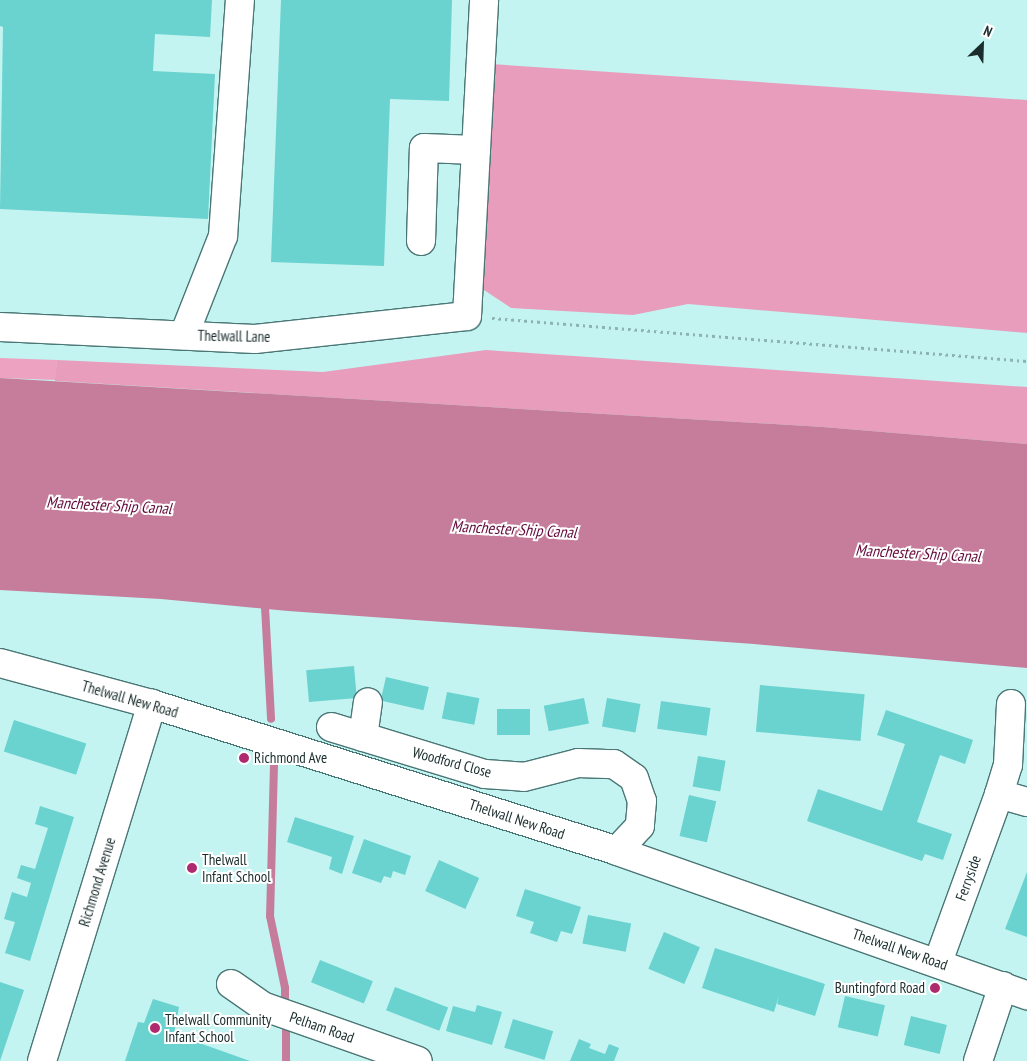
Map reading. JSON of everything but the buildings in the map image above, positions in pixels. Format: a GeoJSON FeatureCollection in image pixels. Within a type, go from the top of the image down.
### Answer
{"type":"FeatureCollection","features":[{"type":"Feature","properties":{"kind":"street"},"geometry":{"type":"LineString","coordinates":[[184,335],[223,236],[240,0]]}},
{"type":"Feature","properties":{"kind":"street"},"geometry":{"type":"LineString","coordinates":[[467,316],[484,0]]}},
{"type":"Feature","properties":{"kind":"street"},"geometry":{"type":"LineString","coordinates":[[421,241],[424,148],[476,150]]}},
{"type":"Feature","properties":{"kind":"street","name":"Thelwall Lane"},"geometry":{"type":"LineString","coordinates":[[0,328],[255,339],[467,316]]}},
{"type":"Feature","properties":{"kind":"street","name":"Thelwall New Road"},"geometry":{"type":"LineString","coordinates":[[0,663],[152,704],[618,851],[1015,990]]}},
{"type":"Feature","properties":{"kind":"street"},"geometry":{"type":"LineString","coordinates":[[363,737],[368,702]]}},
{"type":"Feature","properties":{"kind":"street","name":"Richmond Avenue"},"geometry":{"type":"LineString","coordinates":[[42,1061],[152,704]]}},
{"type":"Feature","properties":{"kind":"street","name":"Ferryside"},"geometry":{"type":"LineString","coordinates":[[938,962],[1008,765],[1011,704]]}},
{"type":"Feature","properties":{"kind":"street","name":"Woodford Close"},"geometry":{"type":"LineString","coordinates":[[331,727],[485,774],[524,777],[578,764],[614,764],[634,778],[642,801],[640,826],[618,851]]}},
{"type":"Feature","properties":{"kind":"street"},"geometry":{"type":"LineString","coordinates":[[999,794],[1027,802]]}},
{"type":"Feature","properties":{"kind":"street","name":"Pelham Road"},"geometry":{"type":"LineString","coordinates":[[231,984],[269,1008],[418,1061]]}},
{"type":"Feature","properties":{"kind":"street"},"geometry":{"type":"LineString","coordinates":[[978,1061],[1015,990]]}},
{"type":"Feature","properties":{"kind":"path"},"geometry":{"type":"LineString","coordinates":[[467,316],[1027,361]]}},
{"type":"Feature","properties":{"kind":"shaded area"},"geometry":{"type":"Polygon","coordinates":[[[491,64],[1027,100],[1027,333],[688,304],[633,315],[511,308],[481,288],[491,64]]]}},
{"type":"Feature","properties":{"kind":"shaded area"},"geometry":{"type":"Polygon","coordinates":[[[486,350],[1027,387],[1027,444],[823,427],[55,381],[57,360],[323,372],[486,350]]]}},
{"type":"Feature","properties":{"kind":"shaded area"},"geometry":{"type":"Polygon","coordinates":[[[0,358],[57,360],[56,380],[0,378],[0,358]]]}},
{"type":"Feature","properties":{"kind":"water","name":"Manchester Ship Canal"},"geometry":{"type":"Polygon","coordinates":[[[0,378],[823,427],[1027,444],[1027,668],[754,644],[288,611],[161,599],[0,590],[0,378]]]}},
{"type":"Feature","properties":{"kind":"waterway"},"geometry":{"type":"LineString","coordinates":[[265,607],[271,719]]}},
{"type":"Feature","properties":{"kind":"waterway"},"geometry":{"type":"LineString","coordinates":[[274,765],[270,916],[285,988],[285,1009]]}},
{"type":"Feature","properties":{"kind":"waterway"},"geometry":{"type":"LineString","coordinates":[[286,1021],[286,1061]]}},
{"type":"Feature","properties":{"kind":"place","name":"Richmond Ave"},"geometry":{"type":"Point","coordinates":[244,758]}},
{"type":"Feature","properties":{"kind":"place","name":"Thelwall Infant School"},"geometry":{"type":"Point","coordinates":[192,868]}},
{"type":"Feature","properties":{"kind":"place","name":"Buntingford Road"},"geometry":{"type":"Point","coordinates":[935,988]}},
{"type":"Feature","properties":{"kind":"place","name":"Thelwall Community Infant School"},"geometry":{"type":"Point","coordinates":[155,1028]}}]}
